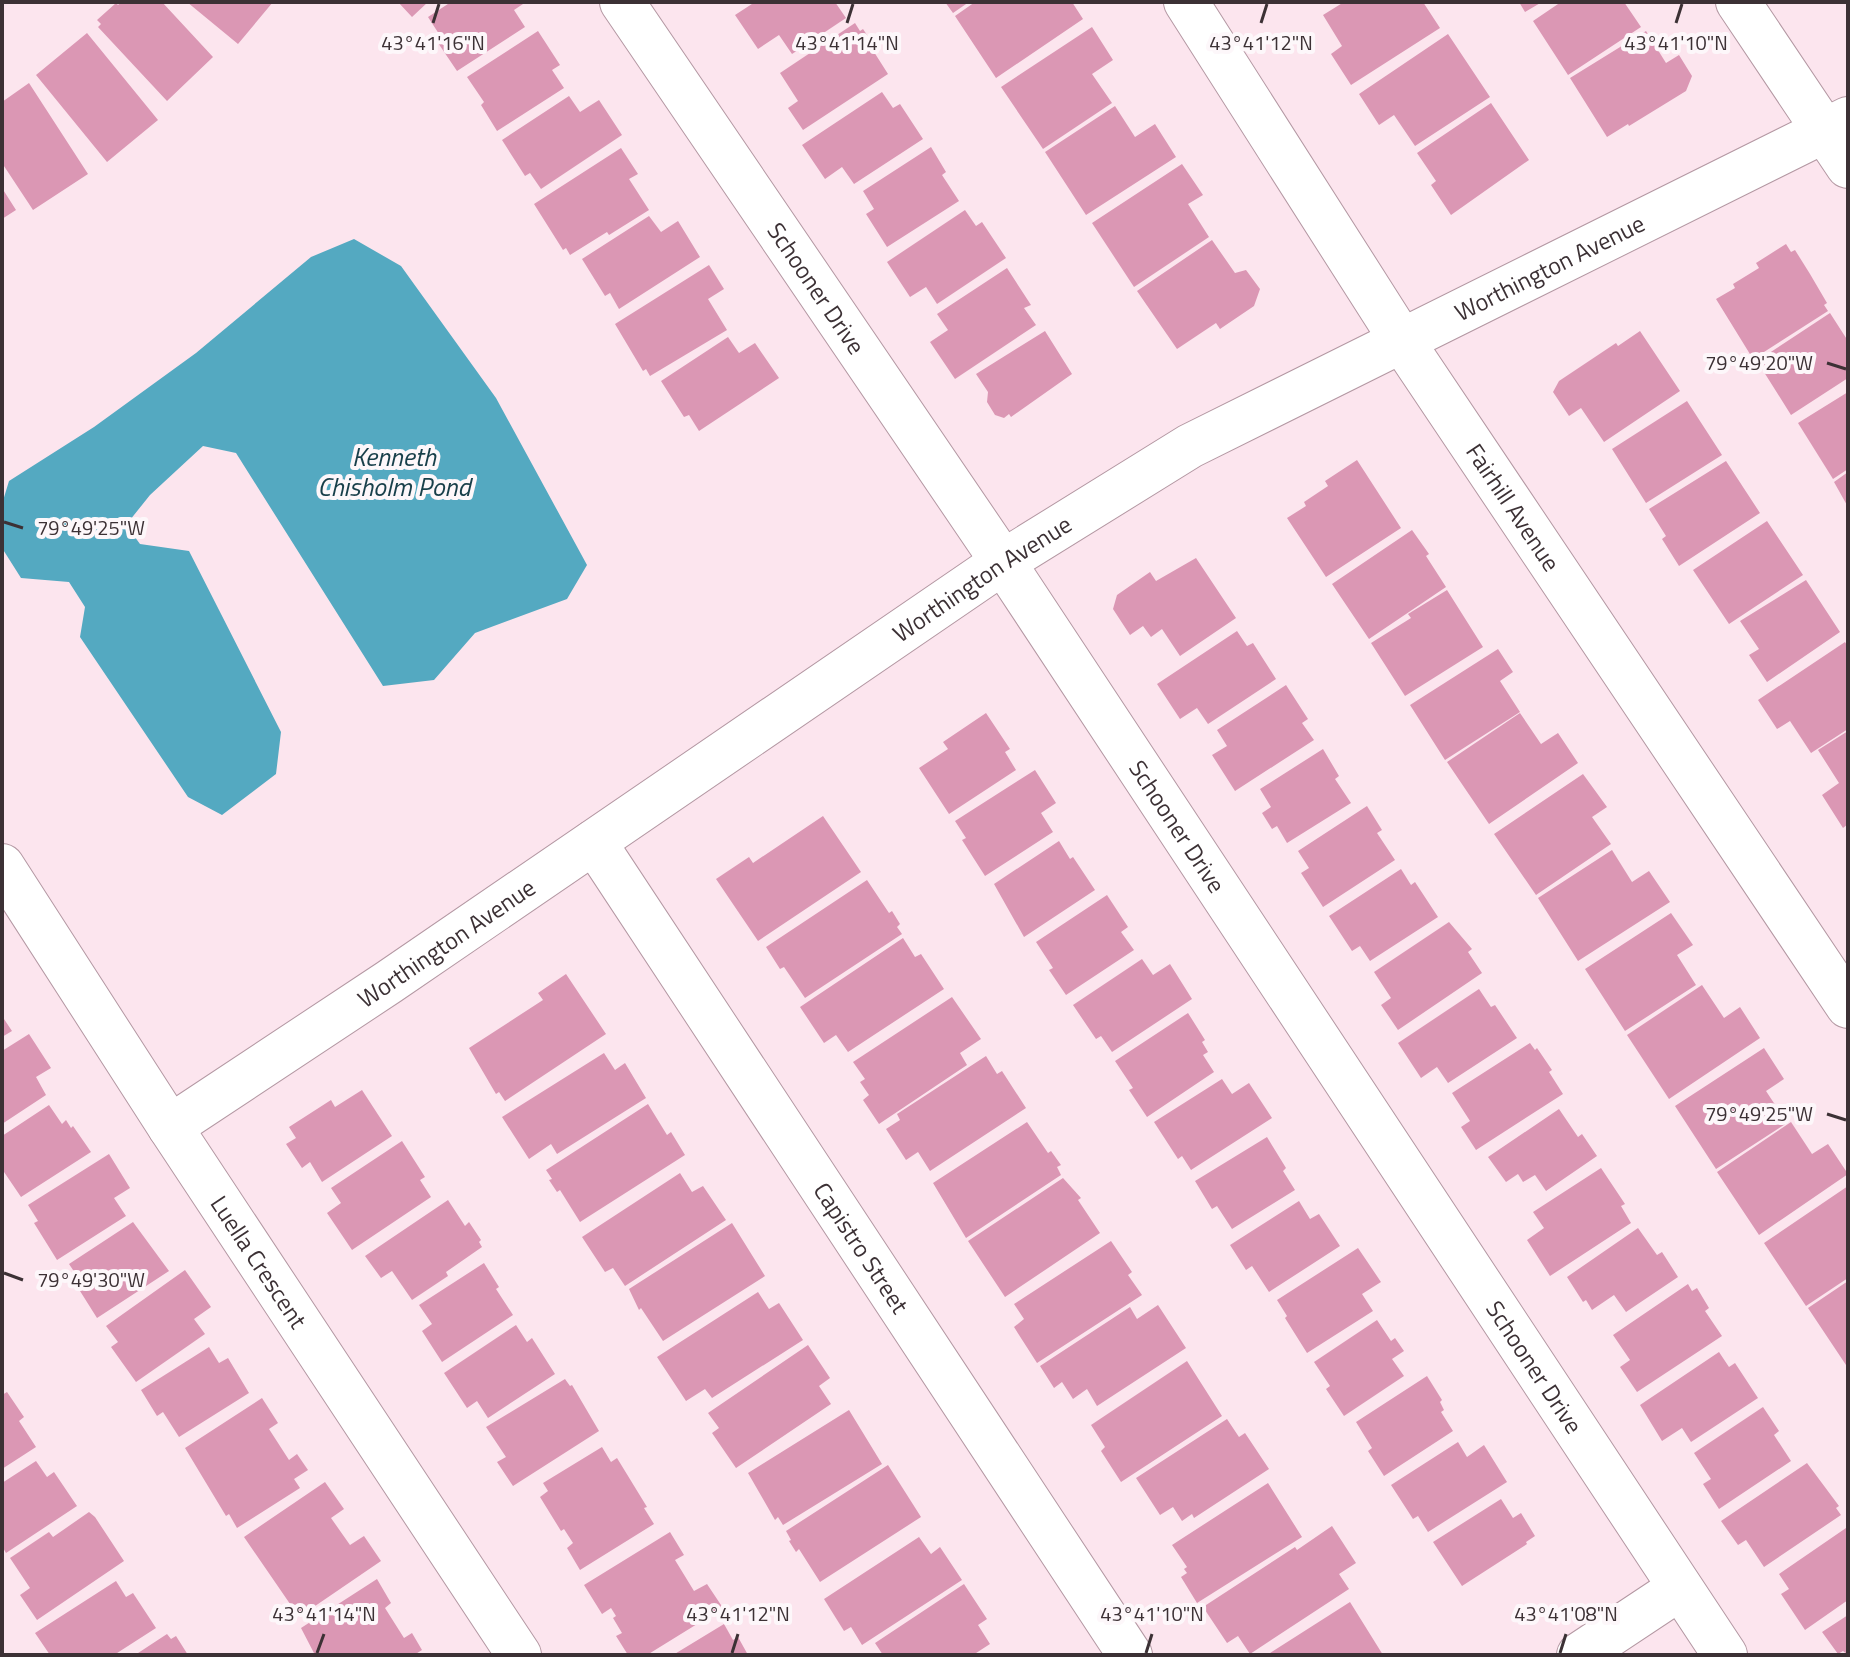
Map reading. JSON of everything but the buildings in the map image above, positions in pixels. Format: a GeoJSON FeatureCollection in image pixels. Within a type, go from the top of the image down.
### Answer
{"type":"FeatureCollection","features":[{"type":"Feature","properties":{"kind":"street","name":"Schooner Drive"},"geometry":{"type":"LineString","coordinates":[[622,2],[1003,562],[1725,1655]]}},
{"type":"Feature","properties":{"kind":"street","name":"Fairhill Avenue"},"geometry":{"type":"LineString","coordinates":[[1186,2],[1402,341],[1848,1006]]}},
{"type":"Feature","properties":{"kind":"street"},"geometry":{"type":"LineString","coordinates":[[1738,2],[1840,138]]}},
{"type":"Feature","properties":{"kind":"street","name":"Worthington Avenue"},"geometry":{"type":"LineString","coordinates":[[170,1127],[1003,562],[1190,446],[1402,341],[1840,138]]}},
{"type":"Feature","properties":{"kind":"street","name":"Capistro Street"},"geometry":{"type":"LineString","coordinates":[[594,842],[1130,1655]]}},
{"type":"Feature","properties":{"kind":"street","name":"Luella Crescent"},"geometry":{"type":"LineString","coordinates":[[2,866],[170,1127],[519,1655]]}},
{"type":"Feature","properties":{"kind":"street"},"geometry":{"type":"LineString","coordinates":[[1579,1655],[1680,1588]]}},
{"type":"Feature","properties":{"kind":"water","name":"Kenneth Chisholm Pond"},"geometry":{"type":"Polygon","coordinates":[[[354,239],[401,266],[496,398],[587,565],[567,599],[475,633],[434,680],[383,686],[236,453],[203,446],[150,495],[126,525],[140,544],[189,551],[281,732],[276,774],[222,815],[188,797],[80,637],[85,607],[69,582],[21,578],[2,548],[2,504],[9,481],[94,427],[196,353],[311,257],[354,239]]]}}]}
